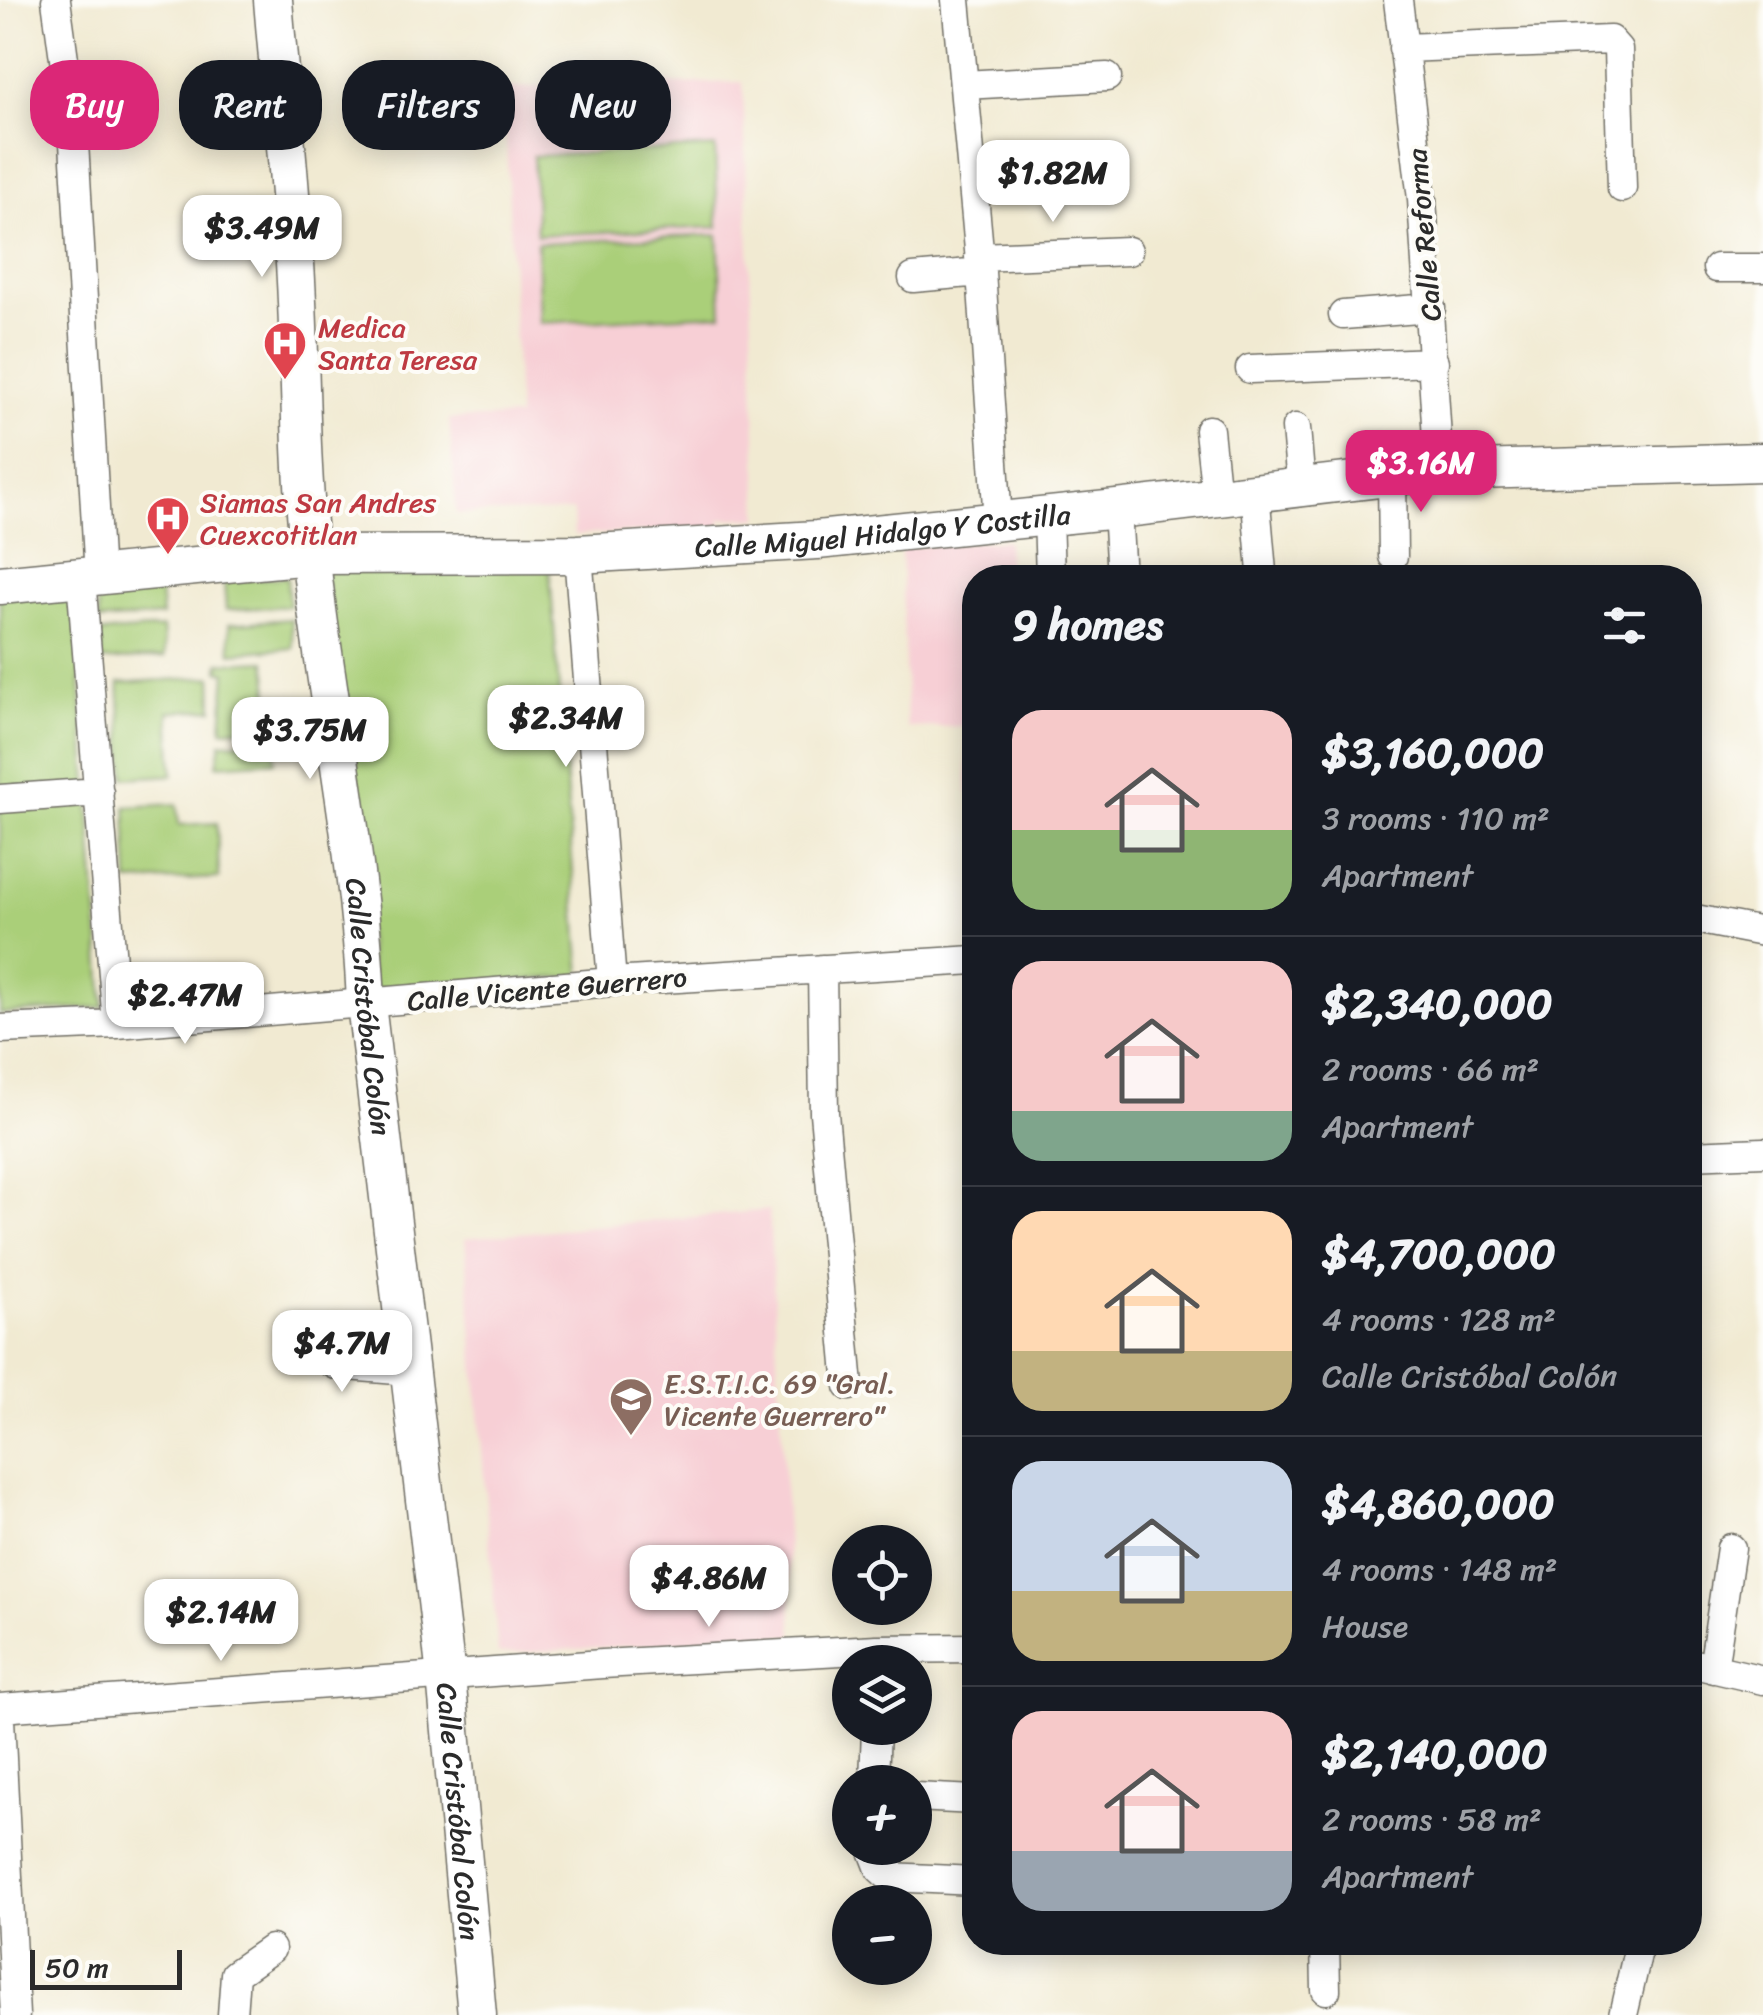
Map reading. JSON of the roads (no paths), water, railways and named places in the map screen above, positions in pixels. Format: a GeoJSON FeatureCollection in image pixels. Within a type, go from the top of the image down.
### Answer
{"type":"FeatureCollection","features":[{"type":"Feature","properties":{"kind":"main road","name":"Calle Cristóbal Colón"},"geometry":{"type":"LineString","coordinates":[[273,0],[289,164],[299,430],[310,555],[342,761],[366,1004],[446,1676],[477,2015]]}},
{"type":"Feature","properties":{"kind":"main road","name":"Calle Miguel Hidalgo Y Costilla"},"geometry":{"type":"LineString","coordinates":[[0,584],[310,555],[578,554],[799,541],[1440,471],[1763,462]]}},
{"type":"Feature","properties":{"kind":"street"},"geometry":{"type":"LineString","coordinates":[[56,0],[72,125],[99,792],[117,1024]]}},
{"type":"Feature","properties":{"kind":"street"},"geometry":{"type":"LineString","coordinates":[[956,0],[998,521]]}},
{"type":"Feature","properties":{"kind":"street","name":"Calle Reforma"},"geometry":{"type":"LineString","coordinates":[[1398,0],[1431,308],[1440,471]]}},
{"type":"Feature","properties":{"kind":"street"},"geometry":{"type":"LineString","coordinates":[[1403,48],[1602,39],[1615,43],[1622,188]]}},
{"type":"Feature","properties":{"kind":"street"},"geometry":{"type":"LineString","coordinates":[[964,85],[1107,76]]}},
{"type":"Feature","properties":{"kind":"street"},"geometry":{"type":"LineString","coordinates":[[914,278],[980,264],[1128,250]]}},
{"type":"Feature","properties":{"kind":"street"},"geometry":{"type":"LineString","coordinates":[[1717,268],[1763,268]]}},
{"type":"Feature","properties":{"kind":"street"},"geometry":{"type":"LineString","coordinates":[[1342,314],[1431,308]]}},
{"type":"Feature","properties":{"kind":"street"},"geometry":{"type":"LineString","coordinates":[[1250,369],[1434,362]]}},
{"type":"Feature","properties":{"kind":"street"},"geometry":{"type":"LineString","coordinates":[[1296,428],[1302,486]]}},
{"type":"Feature","properties":{"kind":"street"},"geometry":{"type":"LineString","coordinates":[[1210,430],[1216,497]]}},
{"type":"Feature","properties":{"kind":"street"},"geometry":{"type":"LineString","coordinates":[[1392,476],[1393,556]]}},
{"type":"Feature","properties":{"kind":"street"},"geometry":{"type":"LineString","coordinates":[[1255,491],[1261,565]]}},
{"type":"Feature","properties":{"kind":"street"},"geometry":{"type":"LineString","coordinates":[[1117,509],[1120,565]]}},
{"type":"Feature","properties":{"kind":"street"},"geometry":{"type":"LineString","coordinates":[[1048,516],[1050,565]]}},
{"type":"Feature","properties":{"kind":"street"},"geometry":{"type":"LineString","coordinates":[[578,554],[612,982]]}},
{"type":"Feature","properties":{"kind":"street"},"geometry":{"type":"LineString","coordinates":[[0,798],[99,792]]}},
{"type":"Feature","properties":{"kind":"street"},"geometry":{"type":"LineString","coordinates":[[1702,920],[1763,932]]}},
{"type":"Feature","properties":{"kind":"street","name":"Calle Vicente Guerrero"},"geometry":{"type":"LineString","coordinates":[[0,1029],[117,1024],[612,982],[962,961]]}},
{"type":"Feature","properties":{"kind":"street"},"geometry":{"type":"LineString","coordinates":[[822,969],[824,1113],[849,1386]]}},
{"type":"Feature","properties":{"kind":"street"},"geometry":{"type":"LineString","coordinates":[[1702,1155],[1763,1152]]}},
{"type":"Feature","properties":{"kind":"street"},"geometry":{"type":"LineString","coordinates":[[324,1349],[326,1359],[336,1365],[409,1371]]}},
{"type":"Feature","properties":{"kind":"street"},"geometry":{"type":"LineString","coordinates":[[1731,1548],[1702,1666],[1763,1680]]}},
{"type":"Feature","properties":{"kind":"street"},"geometry":{"type":"LineString","coordinates":[[932,1652],[962,1649]]}},
{"type":"Feature","properties":{"kind":"street"},"geometry":{"type":"LineString","coordinates":[[0,1708],[602,1664],[832,1657]]}},
{"type":"Feature","properties":{"kind":"street"},"geometry":{"type":"LineString","coordinates":[[0,1719],[15,2015]]}},
{"type":"Feature","properties":{"kind":"street"},"geometry":{"type":"LineString","coordinates":[[932,1798],[962,1799]]}},
{"type":"Feature","properties":{"kind":"street"},"geometry":{"type":"LineString","coordinates":[[878,1865],[889,1876],[962,1880]]}},
{"type":"Feature","properties":{"kind":"street"},"geometry":{"type":"LineString","coordinates":[[232,2015],[235,1974],[271,1949]]}},
{"type":"Feature","properties":{"kind":"street"},"geometry":{"type":"LineString","coordinates":[[1325,1955],[1326,1990]]}},
{"type":"Feature","properties":{"kind":"street"},"geometry":{"type":"LineString","coordinates":[[1623,2015],[1637,1955]]}},
{"type":"Feature","properties":{"kind":"place","name":"Medica Santa Teresa"},"geometry":{"type":"Point","coordinates":[285,381]}},
{"type":"Feature","properties":{"kind":"place","name":"Siamas San Andres Cuexcotitlan"},"geometry":{"type":"Point","coordinates":[168,556]}},
{"type":"Feature","properties":{"kind":"place","name":"E.S.T.I.C. 69 \"Gral. Vicente Guerrero\""},"geometry":{"type":"Point","coordinates":[631,1437]}}]}
